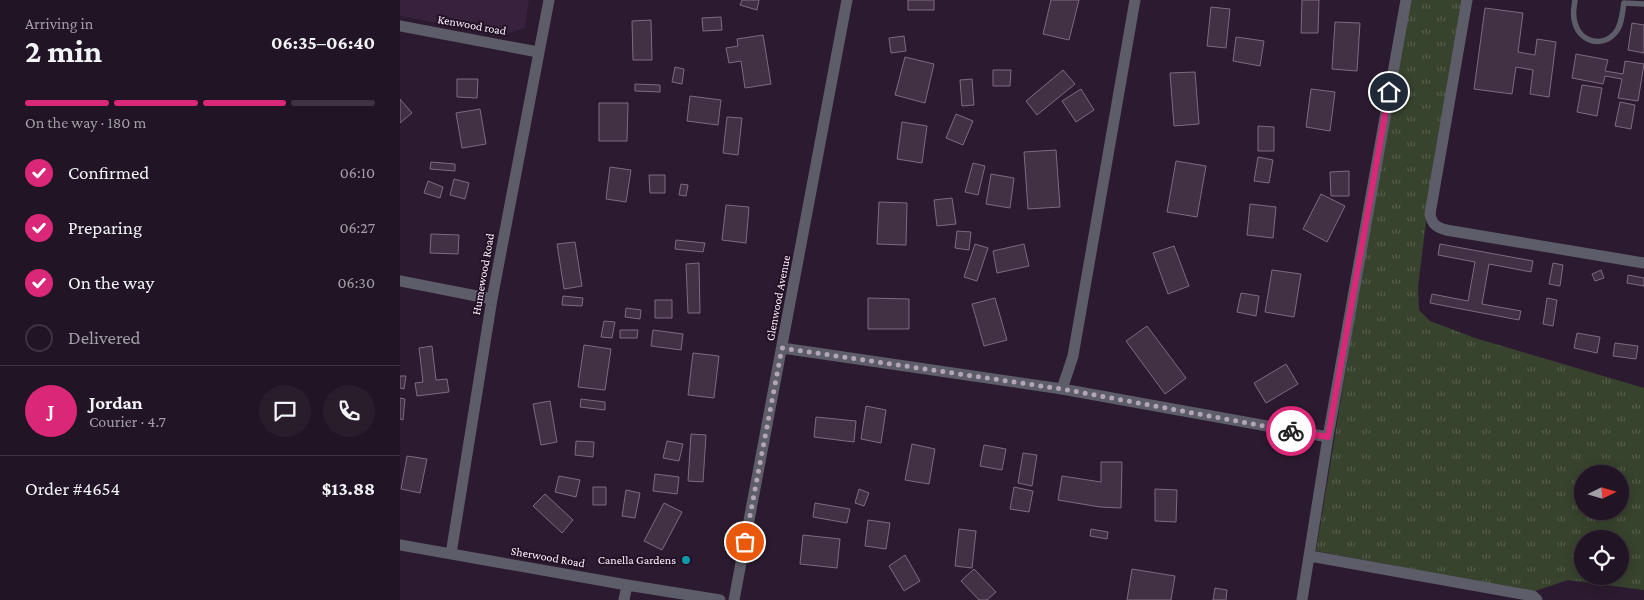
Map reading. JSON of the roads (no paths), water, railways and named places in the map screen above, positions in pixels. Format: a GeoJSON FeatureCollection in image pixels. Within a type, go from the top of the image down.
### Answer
{"type":"FeatureCollection","features":[{"type":"Feature","properties":{"kind":"street","name":"Humewood Road"},"geometry":{"type":"LineString","coordinates":[[451,554],[492,299],[549,0]]}},
{"type":"Feature","properties":{"kind":"street","name":"Glenwood Avenue"},"geometry":{"type":"LineString","coordinates":[[734,600],[847,0]]}},
{"type":"Feature","properties":{"kind":"street"},"geometry":{"type":"LineString","coordinates":[[1062,389],[1073,356],[1135,0]]}},
{"type":"Feature","properties":{"kind":"street"},"geometry":{"type":"LineString","coordinates":[[1302,600],[1328,437],[1406,0]]}},
{"type":"Feature","properties":{"kind":"street"},"geometry":{"type":"LineString","coordinates":[[1466,0],[1430,214],[1432,221],[1437,227],[1446,230],[1644,263]]}},
{"type":"Feature","properties":{"kind":"street","name":"Kenwood road"},"geometry":{"type":"LineString","coordinates":[[400,26],[538,52]]}},
{"type":"Feature","properties":{"kind":"street"},"geometry":{"type":"LineString","coordinates":[[400,281],[492,299]]}},
{"type":"Feature","properties":{"kind":"street"},"geometry":{"type":"LineString","coordinates":[[782,348],[1062,389],[1328,437]]}},
{"type":"Feature","properties":{"kind":"street","name":"Sherwood Road"},"geometry":{"type":"LineString","coordinates":[[400,545],[720,600]]}},
{"type":"Feature","properties":{"kind":"street"},"geometry":{"type":"LineString","coordinates":[[1310,556],[1532,596],[1536,600]]}},
{"type":"Feature","properties":{"kind":"street"},"geometry":{"type":"LineString","coordinates":[[624,600],[627,585]]}},
{"type":"Feature","properties":{"kind":"lane"},"geometry":{"type":"LineString","coordinates":[[1576,0],[1573,15],[1575,25],[1581,35],[1590,41],[1598,42],[1608,39],[1615,33],[1620,25],[1624,4],[1644,4]]}},
{"type":"Feature","properties":{"kind":"place","name":"Canella Gardens"},"geometry":{"type":"Point","coordinates":[686,560]}}]}
